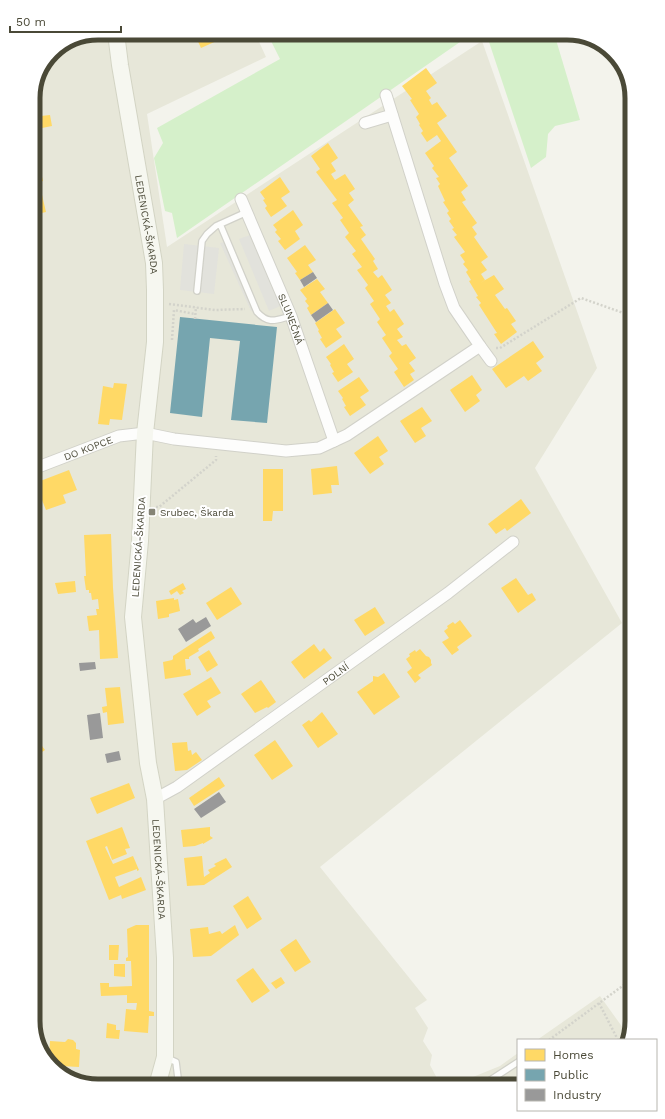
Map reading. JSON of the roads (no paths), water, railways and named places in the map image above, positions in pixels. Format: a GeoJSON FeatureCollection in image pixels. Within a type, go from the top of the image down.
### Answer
{"type":"FeatureCollection","features":[{"type":"Feature","properties":{"kind":"main road","name":"LEDENICKÁ-ŠKARDA"},"geometry":{"type":"LineString","coordinates":[[117,40],[154,263],[155,342],[146,433],[133,618],[148,763],[155,799],[165,958],[165,1057],[159,1079]]}},
{"type":"Feature","properties":{"kind":"street"},"geometry":{"type":"LineString","coordinates":[[386,95],[445,284],[454,308],[491,361]]}},
{"type":"Feature","properties":{"kind":"street"},"geometry":{"type":"LineString","coordinates":[[365,123],[392,115]]}},
{"type":"Feature","properties":{"kind":"street","name":"SLUNEČNÁ"},"geometry":{"type":"LineString","coordinates":[[241,199],[291,316],[334,441]]}},
{"type":"Feature","properties":{"kind":"street"},"geometry":{"type":"LineString","coordinates":[[146,433],[174,439],[286,451],[319,448],[347,435],[480,346]]}},
{"type":"Feature","properties":{"kind":"street","name":"DO KOPCE"},"geometry":{"type":"LineString","coordinates":[[40,466],[119,436],[146,433]]}},
{"type":"Feature","properties":{"kind":"street","name":"POLNÍ"},"geometry":{"type":"LineString","coordinates":[[155,799],[177,787],[442,598],[513,542]]}},
{"type":"Feature","properties":{"kind":"lane"},"geometry":{"type":"LineString","coordinates":[[197,291],[202,241],[216,226],[247,212]]}},
{"type":"Feature","properties":{"kind":"lane"},"geometry":{"type":"LineString","coordinates":[[220,224],[258,312],[267,320],[272,321],[291,316]]}},
{"type":"Feature","properties":{"kind":"lane"},"geometry":{"type":"LineString","coordinates":[[165,1057],[176,1062],[178,1079]]}},
{"type":"Feature","properties":{"kind":"lane"},"geometry":{"type":"LineString","coordinates":[[492,1079],[517,1063]]}},
{"type":"Feature","properties":{"kind":"place","name":"Srubec, Škarda"},"geometry":{"type":"Point","coordinates":[152,512]}}]}
